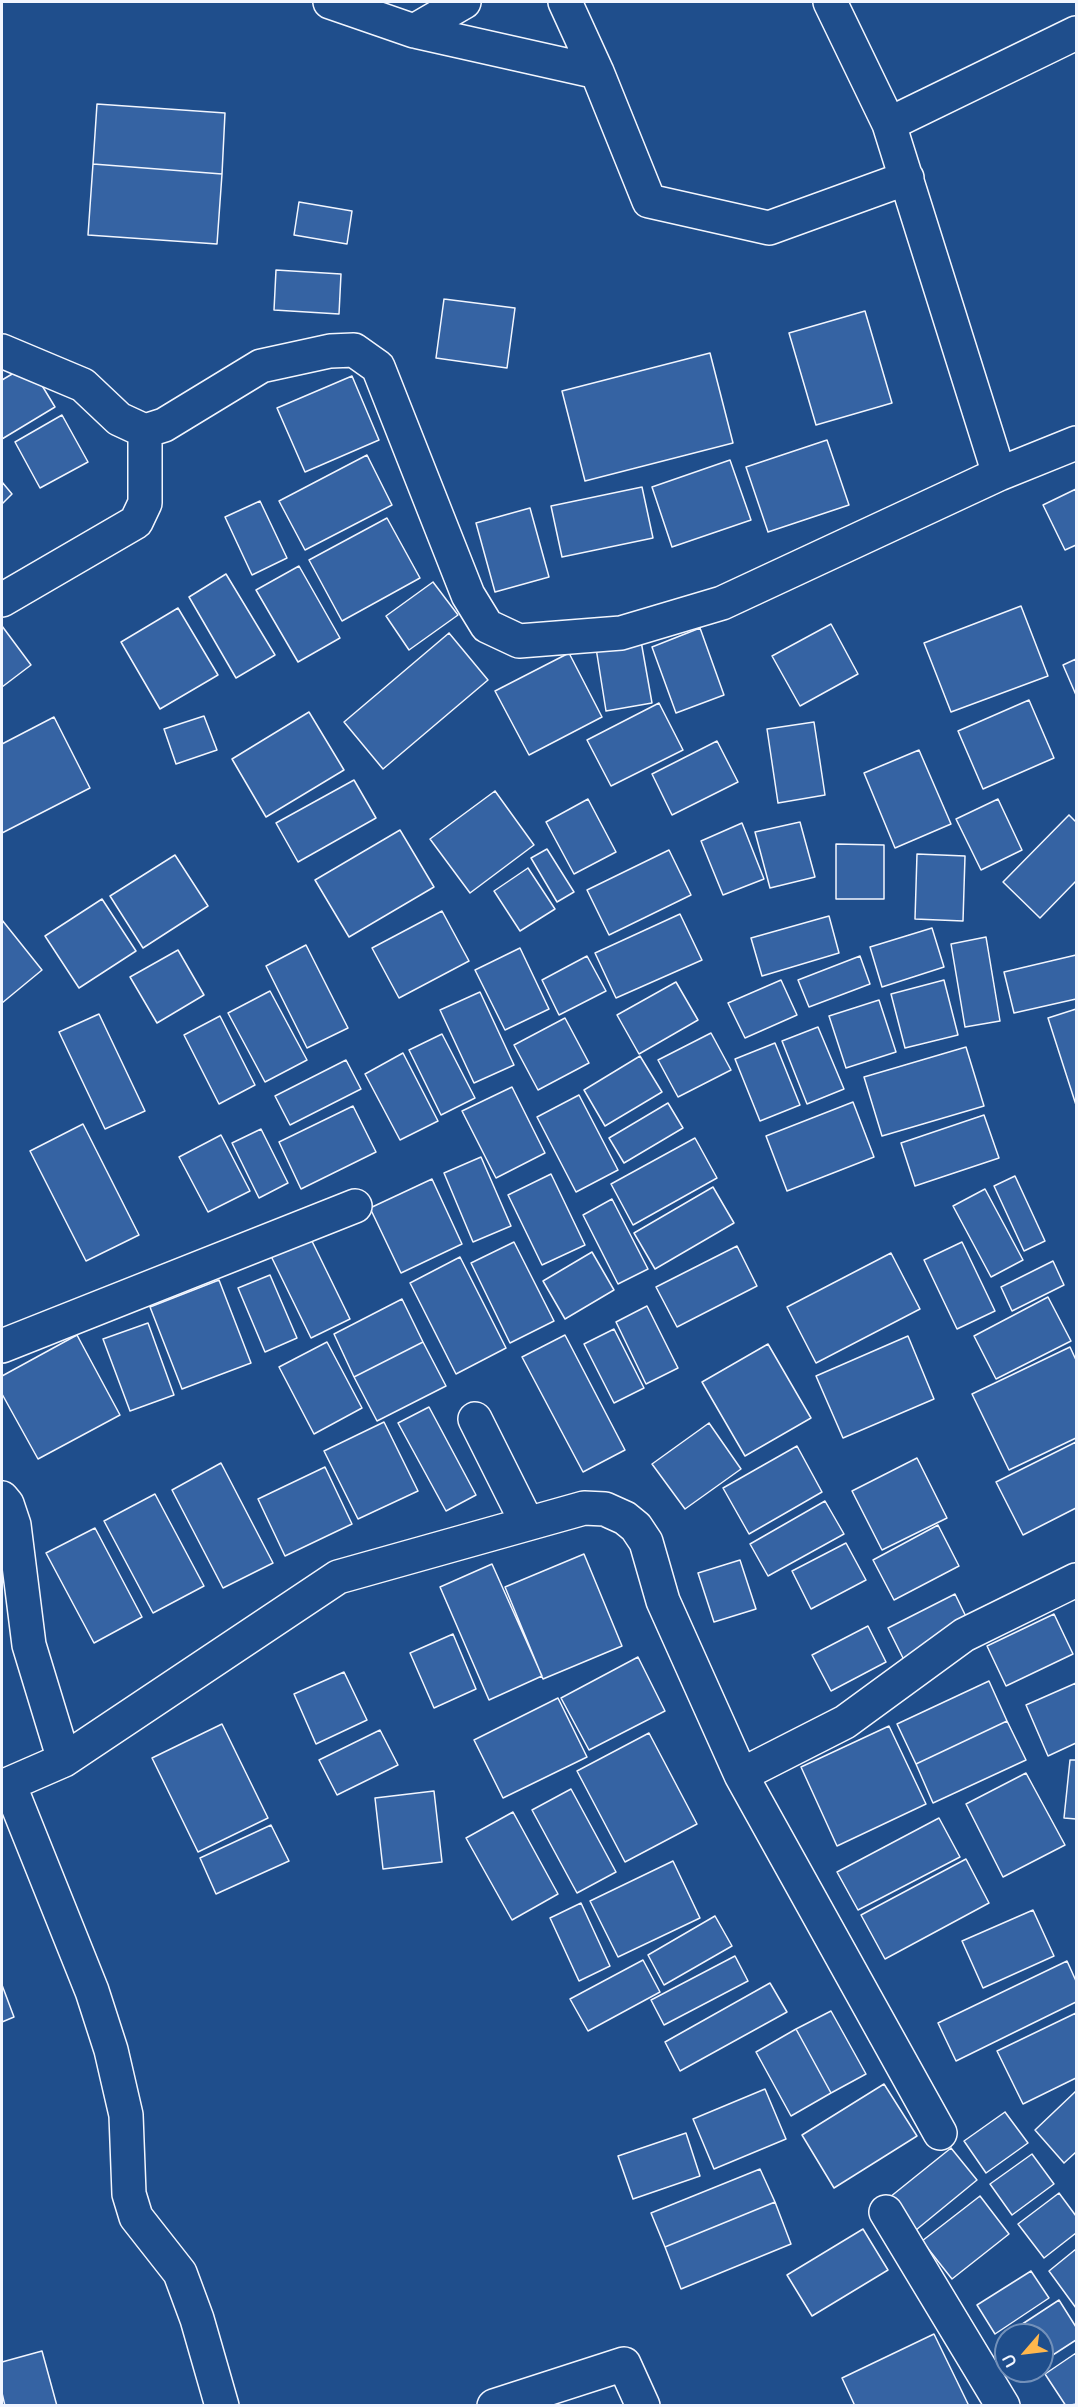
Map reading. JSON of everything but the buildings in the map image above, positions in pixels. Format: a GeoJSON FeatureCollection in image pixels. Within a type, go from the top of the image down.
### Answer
{"type":"FeatureCollection","features":[{"type":"Feature","properties":{"kind":"street"},"geometry":{"type":"LineString","coordinates":[[330,2],[414,31],[597,72]]}},
{"type":"Feature","properties":{"kind":"street"},"geometry":{"type":"LineString","coordinates":[[414,31],[464,2]]}},
{"type":"Feature","properties":{"kind":"street"},"geometry":{"type":"LineString","coordinates":[[565,2],[597,72],[649,201],[768,228],[907,178]]}},
{"type":"Feature","properties":{"kind":"street"},"geometry":{"type":"LineString","coordinates":[[830,2],[889,124],[999,474]]}},
{"type":"Feature","properties":{"kind":"street"},"geometry":{"type":"LineString","coordinates":[[889,124],[1077,33]]}},
{"type":"Feature","properties":{"kind":"street"},"geometry":{"type":"LineString","coordinates":[[2,351],[83,385],[119,418],[145,431],[164,425],[261,366],[330,351],[354,350],[378,367],[468,595],[487,626],[519,641],[621,633],[722,603],[999,474],[1077,443]]}},
{"type":"Feature","properties":{"kind":"street"},"geometry":{"type":"LineString","coordinates":[[2,600],[136,522],[145,503],[145,431]]}},
{"type":"Feature","properties":{"kind":"street"},"geometry":{"type":"LineString","coordinates":[[2,1346],[355,1206]]}},
{"type":"Feature","properties":{"kind":"street"},"geometry":{"type":"LineString","coordinates":[[475,1419],[527,1523]]}},
{"type":"Feature","properties":{"kind":"street"},"geometry":{"type":"LineString","coordinates":[[2,1498],[7,1504],[14,1525],[29,1645],[64,1760]]}},
{"type":"Feature","properties":{"kind":"street"},"geometry":{"type":"LineString","coordinates":[[222,2406],[197,2319],[180,2273],[136,2217],[129,2194],[126,2115],[111,2050],[92,1991],[5,1785],[64,1760],[338,1577],[584,1508],[605,1509],[625,1518],[636,1527],[646,1542],[663,1601],[741,1776],[940,2133]]}},
{"type":"Feature","properties":{"kind":"street"},"geometry":{"type":"LineString","coordinates":[[741,1776],[845,1722],[964,1635],[1077,1580]]}},
{"type":"Feature","properties":{"kind":"street"},"geometry":{"type":"LineString","coordinates":[[886,2212],[1003,2406]]}},
{"type":"Feature","properties":{"kind":"street"},"geometry":{"type":"LineString","coordinates":[[494,2406],[624,2364],[643,2406]]}}]}
